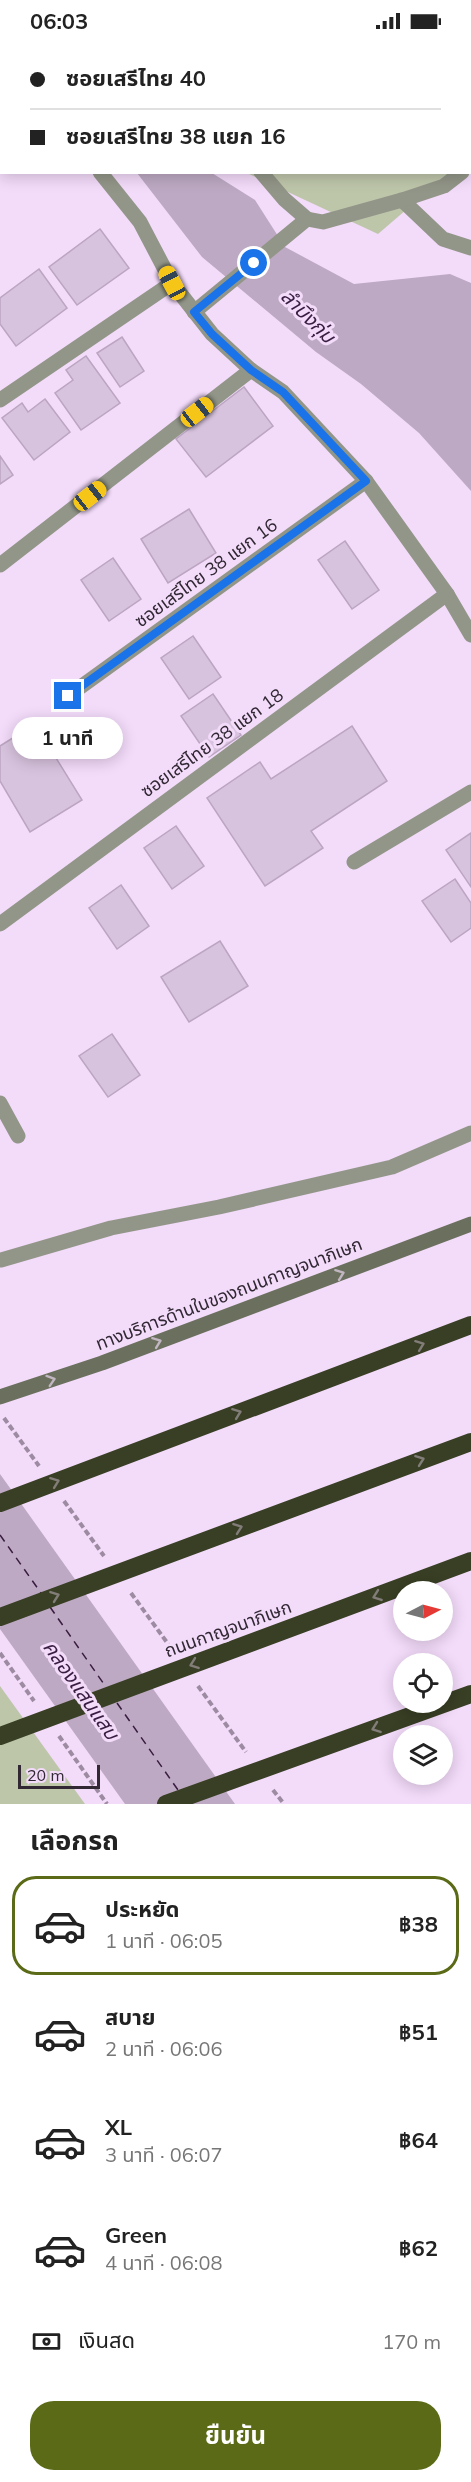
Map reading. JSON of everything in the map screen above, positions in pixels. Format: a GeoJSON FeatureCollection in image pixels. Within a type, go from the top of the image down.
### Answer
{"type":"FeatureCollection","features":[{"type":"Feature","properties":{"kind":"highway"},"geometry":{"type":"LineString","coordinates":[[0,1503],[471,1325]]}},
{"type":"Feature","properties":{"kind":"highway"},"geometry":{"type":"LineString","coordinates":[[0,1617],[471,1442]]}},
{"type":"Feature","properties":{"kind":"highway","name":"ถนนกาญจนาภิเษก"},"geometry":{"type":"LineString","coordinates":[[0,1736],[471,1561]]}},
{"type":"Feature","properties":{"kind":"highway"},"geometry":{"type":"LineString","coordinates":[[166,1804],[471,1694]]}},
{"type":"Feature","properties":{"kind":"main road","name":"ทางบริการด้านในของถนนกาญจนาภิเษก"},"geometry":{"type":"LineString","coordinates":[[0,1397],[102,1363],[471,1224]]}},
{"type":"Feature","properties":{"kind":"street"},"geometry":{"type":"LineString","coordinates":[[102,174],[140,222],[172,283],[212,334],[251,370],[283,392],[366,481],[447,594],[471,635]]}},
{"type":"Feature","properties":{"kind":"street"},"geometry":{"type":"LineString","coordinates":[[263,174],[284,199],[307,219],[322,222],[444,186],[459,174]]}},
{"type":"Feature","properties":{"kind":"street"},"geometry":{"type":"LineString","coordinates":[[402,200],[443,239],[471,248]]}},
{"type":"Feature","properties":{"kind":"street"},"geometry":{"type":"LineString","coordinates":[[194,312],[307,219]]}},
{"type":"Feature","properties":{"kind":"street"},"geometry":{"type":"LineString","coordinates":[[0,400],[172,283]]}},
{"type":"Feature","properties":{"kind":"street"},"geometry":{"type":"LineString","coordinates":[[0,565],[251,370]]}},
{"type":"Feature","properties":{"kind":"street","name":"ซอยเสรีไทย 38 แยก 16"},"geometry":{"type":"LineString","coordinates":[[68,696],[366,481]]}},
{"type":"Feature","properties":{"kind":"street","name":"ซอยเสรีไทย 38 แยก 18"},"geometry":{"type":"LineString","coordinates":[[0,924],[447,594]]}},
{"type":"Feature","properties":{"kind":"street"},"geometry":{"type":"LineString","coordinates":[[354,862],[471,792]]}},
{"type":"Feature","properties":{"kind":"street"},"geometry":{"type":"LineString","coordinates":[[0,1103],[18,1136]]}},
{"type":"Feature","properties":{"kind":"street"},"geometry":{"type":"LineString","coordinates":[[1,1260],[111,1228],[219,1207],[392,1167],[471,1133]]}},
{"type":"Feature","properties":{"kind":"path"},"geometry":{"type":"LineString","coordinates":[[0,1412],[42,1470]]}},
{"type":"Feature","properties":{"kind":"path"},"geometry":{"type":"LineString","coordinates":[[62,1498],[111,1565]]}},
{"type":"Feature","properties":{"kind":"path"},"geometry":{"type":"LineString","coordinates":[[124,1584],[173,1651]]}},
{"type":"Feature","properties":{"kind":"path"},"geometry":{"type":"LineString","coordinates":[[194,1680],[249,1756]]}},
{"type":"Feature","properties":{"kind":"path"},"geometry":{"type":"LineString","coordinates":[[270,1785],[284,1804]]}},
{"type":"Feature","properties":{"kind":"green space"},"geometry":{"type":"Polygon","coordinates":[[[249,174],[448,174],[378,234],[249,174]]]}},
{"type":"Feature","properties":{"kind":"green space"},"geometry":{"type":"Polygon","coordinates":[[[0,1686],[85,1804],[0,1804],[0,1686]]]}},
{"type":"Feature","properties":{"kind":"water","name":"ลำบึงกุ่ม"},"geometry":{"type":"Polygon","coordinates":[[[138,174],[214,174],[255,200],[285,247],[354,284],[450,274],[471,283],[471,491],[419,433],[361,384],[316,352],[202,257],[138,174]]]}},
{"type":"Feature","properties":{"kind":"water","name":"คลองแสนแสบ"},"geometry":{"type":"Polygon","coordinates":[[[0,1474],[235,1804],[125,1804],[0,1629],[0,1474]]]}},
{"type":"Feature","properties":{"kind":"building"},"geometry":{"type":"Polygon","coordinates":[[[100,229],[129,268],[77,305],[49,267],[100,229]]]}},
{"type":"Feature","properties":{"kind":"building"},"geometry":{"type":"Polygon","coordinates":[[[39,269],[67,308],[16,346],[0,324],[0,298],[39,269]]]}},
{"type":"Feature","properties":{"kind":"building"},"geometry":{"type":"Polygon","coordinates":[[[122,337],[144,371],[120,387],[97,353],[122,337]]]}},
{"type":"Feature","properties":{"kind":"building"},"geometry":{"type":"Polygon","coordinates":[[[86,356],[120,403],[81,430],[55,393],[73,380],[66,370],[86,356]]]}},
{"type":"Feature","properties":{"kind":"building"},"geometry":{"type":"Polygon","coordinates":[[[244,387],[273,426],[206,477],[176,439],[244,387]]]}},
{"type":"Feature","properties":{"kind":"building"},"geometry":{"type":"Polygon","coordinates":[[[45,399],[70,432],[34,460],[2,418],[22,403],[28,412],[45,399]]]}},
{"type":"Feature","properties":{"kind":"building"},"geometry":{"type":"Polygon","coordinates":[[[0,456],[13,475],[0,484],[0,456]]]}},
{"type":"Feature","properties":{"kind":"building"},"geometry":{"type":"Polygon","coordinates":[[[189,509],[216,553],[168,583],[141,539],[189,509]]]}},
{"type":"Feature","properties":{"kind":"building"},"geometry":{"type":"Polygon","coordinates":[[[345,541],[379,590],[352,609],[318,560],[345,541]]]}},
{"type":"Feature","properties":{"kind":"building"},"geometry":{"type":"Polygon","coordinates":[[[113,558],[141,599],[109,621],[81,580],[113,558]]]}},
{"type":"Feature","properties":{"kind":"building"},"geometry":{"type":"Polygon","coordinates":[[[193,636],[221,677],[189,699],[161,658],[193,636]]]}},
{"type":"Feature","properties":{"kind":"building"},"geometry":{"type":"Polygon","coordinates":[[[213,694],[241,735],[209,757],[181,716],[213,694]]]}},
{"type":"Feature","properties":{"kind":"building"},"geometry":{"type":"Polygon","coordinates":[[[35,724],[82,800],[30,832],[0,781],[0,746],[35,724]]]}},
{"type":"Feature","properties":{"kind":"building"},"geometry":{"type":"Polygon","coordinates":[[[352,726],[387,781],[311,831],[323,848],[265,886],[207,798],[260,762],[271,779],[352,726]]]}},
{"type":"Feature","properties":{"kind":"building"},"geometry":{"type":"Polygon","coordinates":[[[176,826],[204,866],[172,889],[144,848],[176,826]]]}},
{"type":"Feature","properties":{"kind":"building"},"geometry":{"type":"Polygon","coordinates":[[[471,833],[471,887],[446,850],[471,833]]]}},
{"type":"Feature","properties":{"kind":"building"},"geometry":{"type":"Polygon","coordinates":[[[455,879],[471,903],[471,928],[451,942],[422,901],[455,879]]]}},
{"type":"Feature","properties":{"kind":"building"},"geometry":{"type":"Polygon","coordinates":[[[121,885],[149,926],[117,949],[89,908],[121,885]]]}},
{"type":"Feature","properties":{"kind":"building"},"geometry":{"type":"Polygon","coordinates":[[[220,941],[248,986],[189,1022],[161,977],[220,941]]]}},
{"type":"Feature","properties":{"kind":"building"},"geometry":{"type":"Polygon","coordinates":[[[112,1034],[140,1075],[108,1097],[79,1056],[112,1034]]]}},
{"type":"Feature","properties":{"kind":"ferry route"},"geometry":{"type":"LineString","coordinates":[[0,1535],[41,1593]]}},
{"type":"Feature","properties":{"kind":"ferry route"},"geometry":{"type":"LineString","coordinates":[[50,1607],[106,1687]]}},
{"type":"Feature","properties":{"kind":"ferry route"},"geometry":{"type":"LineString","coordinates":[[117,1703],[178,1790]]}},
{"type":"Feature","properties":{"kind":"route"},"geometry":{"type":"LineString","coordinates":[[68,696],[366,481],[283,392],[251,370],[212,334],[194,312],[254,263]]}}]}
